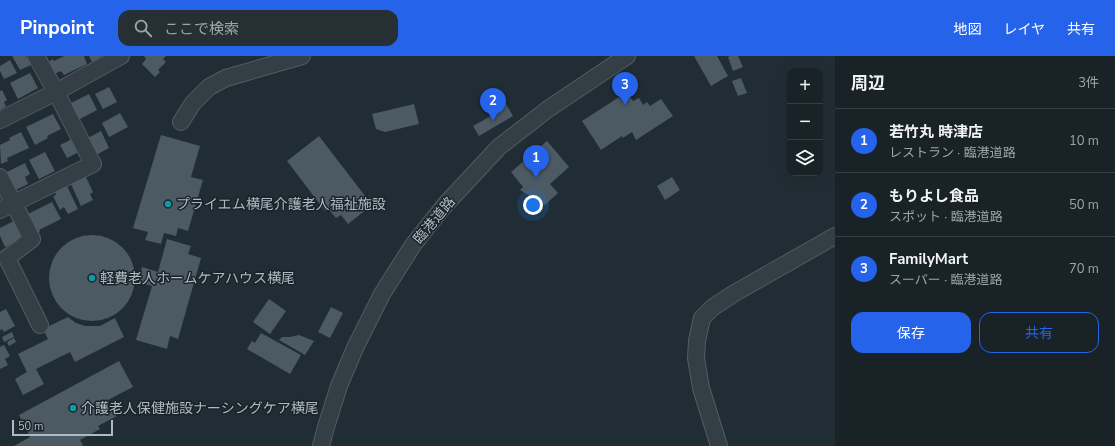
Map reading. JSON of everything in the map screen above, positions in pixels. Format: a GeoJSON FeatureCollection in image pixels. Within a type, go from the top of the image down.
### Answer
{"type":"FeatureCollection","features":[{"type":"Feature","properties":{"kind":"street"},"geometry":{"type":"LineString","coordinates":[[7,207],[93,164],[36,56]]}},
{"type":"Feature","properties":{"kind":"street"},"geometry":{"type":"LineString","coordinates":[[0,120],[56,92],[121,56]]}},
{"type":"Feature","properties":{"kind":"street"},"geometry":{"type":"LineString","coordinates":[[180,122],[193,103],[209,87],[226,78],[302,56]]}},
{"type":"Feature","properties":{"kind":"street","name":"臨港道路"},"geometry":{"type":"LineString","coordinates":[[321,446],[340,386],[356,348],[382,294],[413,245],[444,206],[499,148],[548,109],[627,56]]}},
{"type":"Feature","properties":{"kind":"street"},"geometry":{"type":"LineString","coordinates":[[0,177],[7,207],[32,239],[7,258],[40,325]]}},
{"type":"Feature","properties":{"kind":"street"},"geometry":{"type":"LineString","coordinates":[[719,446],[701,388],[696,358],[696,341],[702,318],[712,308],[733,294],[835,236]]}},
{"type":"Feature","properties":{"kind":"building"},"geometry":{"type":"Polygon","coordinates":[[[12,56],[26,56],[31,65],[20,70],[12,56]]]}},
{"type":"Feature","properties":{"kind":"building"},"geometry":{"type":"Polygon","coordinates":[[[64,56],[84,56],[87,64],[64,75],[61,71],[54,74],[48,62],[64,56]]]}},
{"type":"Feature","properties":{"kind":"building"},"geometry":{"type":"Polygon","coordinates":[[[89,56],[102,56],[92,62],[89,56]]]}},
{"type":"Feature","properties":{"kind":"building"},"geometry":{"type":"Polygon","coordinates":[[[144,56],[166,56],[163,59],[166,62],[158,70],[160,72],[155,77],[142,64],[146,59],[144,56]]]}},
{"type":"Feature","properties":{"kind":"building"},"geometry":{"type":"Polygon","coordinates":[[[694,56],[717,56],[728,76],[711,86],[694,56]]]}},
{"type":"Feature","properties":{"kind":"building"},"geometry":{"type":"Polygon","coordinates":[[[738,56],[743,67],[733,71],[728,57],[738,56]]]}},
{"type":"Feature","properties":{"kind":"building"},"geometry":{"type":"Polygon","coordinates":[[[10,60],[17,73],[4,79],[0,71],[0,66],[10,60]]]}},
{"type":"Feature","properties":{"kind":"building"},"geometry":{"type":"Polygon","coordinates":[[[30,73],[38,88],[18,99],[10,83],[30,73]]]}},
{"type":"Feature","properties":{"kind":"building"},"geometry":{"type":"Polygon","coordinates":[[[741,78],[747,93],[738,96],[732,81],[741,78]]]}},
{"type":"Feature","properties":{"kind":"building"},"geometry":{"type":"Polygon","coordinates":[[[109,87],[117,102],[103,109],[95,94],[109,87]]]}},
{"type":"Feature","properties":{"kind":"building"},"geometry":{"type":"Polygon","coordinates":[[[2,90],[7,100],[4,102],[6,106],[0,110],[0,91],[2,90]]]}},
{"type":"Feature","properties":{"kind":"building"},"geometry":{"type":"Polygon","coordinates":[[[627,92],[633,101],[639,98],[643,105],[647,102],[650,106],[661,99],[673,116],[636,140],[632,132],[623,138],[622,136],[601,150],[582,121],[627,92]]]}},
{"type":"Feature","properties":{"kind":"building"},"geometry":{"type":"Polygon","coordinates":[[[89,94],[97,110],[78,120],[69,104],[89,94]]]}},
{"type":"Feature","properties":{"kind":"building"},"geometry":{"type":"Polygon","coordinates":[[[505,102],[513,116],[479,136],[473,126],[491,116],[488,112],[505,102]]]}},
{"type":"Feature","properties":{"kind":"building"},"geometry":{"type":"Polygon","coordinates":[[[414,104],[419,124],[385,132],[376,129],[372,114],[414,104]]]}},
{"type":"Feature","properties":{"kind":"building"},"geometry":{"type":"Polygon","coordinates":[[[120,113],[128,127],[109,137],[102,123],[120,113]]]}},
{"type":"Feature","properties":{"kind":"building"},"geometry":{"type":"Polygon","coordinates":[[[53,114],[61,129],[47,136],[48,138],[35,145],[26,127],[53,114]]]}},
{"type":"Feature","properties":{"kind":"building"},"geometry":{"type":"Polygon","coordinates":[[[101,131],[109,148],[94,156],[86,139],[101,131]]]}},
{"type":"Feature","properties":{"kind":"building"},"geometry":{"type":"Polygon","coordinates":[[[21,132],[29,148],[7,158],[8,161],[1,164],[0,145],[10,140],[9,138],[21,132]]]}},
{"type":"Feature","properties":{"kind":"building","name":"プライエム横尾介護老人福祉施設"},"geometry":{"type":"Polygon","coordinates":[[[161,135],[200,146],[191,177],[203,180],[188,231],[178,228],[176,236],[164,233],[161,244],[145,240],[148,232],[133,228],[161,135]]]}},
{"type":"Feature","properties":{"kind":"building"},"geometry":{"type":"Polygon","coordinates":[[[319,136],[372,205],[348,224],[341,215],[336,218],[329,210],[325,211],[287,161],[319,136]]]}},
{"type":"Feature","properties":{"kind":"building"},"geometry":{"type":"Polygon","coordinates":[[[72,139],[79,152],[67,158],[60,145],[72,139]]]}},
{"type":"Feature","properties":{"kind":"building"},"geometry":{"type":"Polygon","coordinates":[[[547,141],[569,167],[550,184],[558,193],[545,205],[520,190],[523,187],[511,172],[547,141]]]}},
{"type":"Feature","properties":{"kind":"building"},"geometry":{"type":"Polygon","coordinates":[[[45,152],[55,171],[39,179],[29,160],[45,152]]]}},
{"type":"Feature","properties":{"kind":"building"},"geometry":{"type":"Polygon","coordinates":[[[25,163],[30,174],[25,177],[28,184],[14,191],[5,173],[25,163]]]}},
{"type":"Feature","properties":{"kind":"building"},"geometry":{"type":"Polygon","coordinates":[[[85,175],[93,192],[90,194],[93,200],[81,206],[70,182],[85,175]]]}},
{"type":"Feature","properties":{"kind":"building"},"geometry":{"type":"Polygon","coordinates":[[[672,177],[680,190],[665,200],[657,186],[672,177]]]}},
{"type":"Feature","properties":{"kind":"building"},"geometry":{"type":"Polygon","coordinates":[[[66,184],[78,209],[68,214],[64,207],[60,210],[53,196],[56,195],[54,189],[66,184]]]}},
{"type":"Feature","properties":{"kind":"building"},"geometry":{"type":"Polygon","coordinates":[[[52,202],[61,219],[39,230],[40,232],[36,234],[26,215],[52,202]]]}},
{"type":"Feature","properties":{"kind":"building"},"geometry":{"type":"Polygon","coordinates":[[[14,221],[22,238],[5,247],[0,236],[0,228],[14,221]]]}},
{"type":"Feature","properties":{"kind":"building","name":"軽費老人ホームケアハウス横尾"},"geometry":{"type":"Polygon","coordinates":[[[84,235],[100,235],[109,238],[123,247],[132,261],[135,270],[135,286],[132,295],[123,309],[109,318],[100,321],[84,321],[68,314],[61,309],[56,302],[49,286],[49,270],[56,254],[61,247],[68,242],[84,235]]]}},
{"type":"Feature","properties":{"kind":"building"},"geometry":{"type":"Polygon","coordinates":[[[167,239],[191,246],[188,254],[201,258],[178,339],[170,336],[167,349],[136,340],[152,286],[138,282],[142,267],[158,272],[167,239]]]}},
{"type":"Feature","properties":{"kind":"building"},"geometry":{"type":"Polygon","coordinates":[[[269,299],[286,311],[270,334],[253,322],[269,299]]]}},
{"type":"Feature","properties":{"kind":"building"},"geometry":{"type":"Polygon","coordinates":[[[331,307],[343,313],[330,338],[318,332],[331,307]]]}},
{"type":"Feature","properties":{"kind":"building"},"geometry":{"type":"Polygon","coordinates":[[[6,309],[15,326],[4,332],[2,329],[0,330],[0,312],[6,309]]]}},
{"type":"Feature","properties":{"kind":"building"},"geometry":{"type":"Polygon","coordinates":[[[68,317],[76,323],[85,326],[100,326],[115,318],[124,337],[75,362],[70,352],[36,369],[44,384],[23,395],[15,379],[27,372],[18,354],[48,339],[43,329],[68,317]]]}},
{"type":"Feature","properties":{"kind":"building"},"geometry":{"type":"Polygon","coordinates":[[[12,332],[14,337],[4,342],[2,337],[12,332]]]}},
{"type":"Feature","properties":{"kind":"building"},"geometry":{"type":"Polygon","coordinates":[[[261,333],[301,355],[290,374],[247,349],[252,341],[255,343],[261,333]]]}},
{"type":"Feature","properties":{"kind":"building"},"geometry":{"type":"Polygon","coordinates":[[[299,335],[314,341],[305,355],[279,340],[282,337],[299,335]]]}},
{"type":"Feature","properties":{"kind":"building"},"geometry":{"type":"Polygon","coordinates":[[[14,338],[16,342],[9,346],[7,342],[14,338]]]}},
{"type":"Feature","properties":{"kind":"building"},"geometry":{"type":"Polygon","coordinates":[[[4,345],[10,356],[5,359],[8,365],[0,369],[0,347],[4,345]]]}},
{"type":"Feature","properties":{"kind":"building","name":"介護老人保健施設ナーシングケア横尾"},"geometry":{"type":"Polygon","coordinates":[[[119,361],[133,387],[108,400],[117,416],[98,426],[100,429],[80,440],[83,445],[14,446],[30,437],[19,415],[119,361]]]}},
{"type":"Feature","properties":{"kind":"place","name":"FamilyMart"},"geometry":{"type":"Point","coordinates":[625,105]}},
{"type":"Feature","properties":{"kind":"place","name":"もりよし食品"},"geometry":{"type":"Point","coordinates":[493,121]}},
{"type":"Feature","properties":{"kind":"place","name":"若竹丸 時津店"},"geometry":{"type":"Point","coordinates":[536,178]}},
{"type":"Feature","properties":{"kind":"place","name":"プライエム横尾介護老人福祉施設"},"geometry":{"type":"Point","coordinates":[168,204]}},
{"type":"Feature","properties":{"kind":"place","name":"軽費老人ホームケアハウス横尾"},"geometry":{"type":"Point","coordinates":[92,278]}},
{"type":"Feature","properties":{"kind":"place","name":"介護老人保健施設ナーシングケア横尾"},"geometry":{"type":"Point","coordinates":[73,408]}}]}
